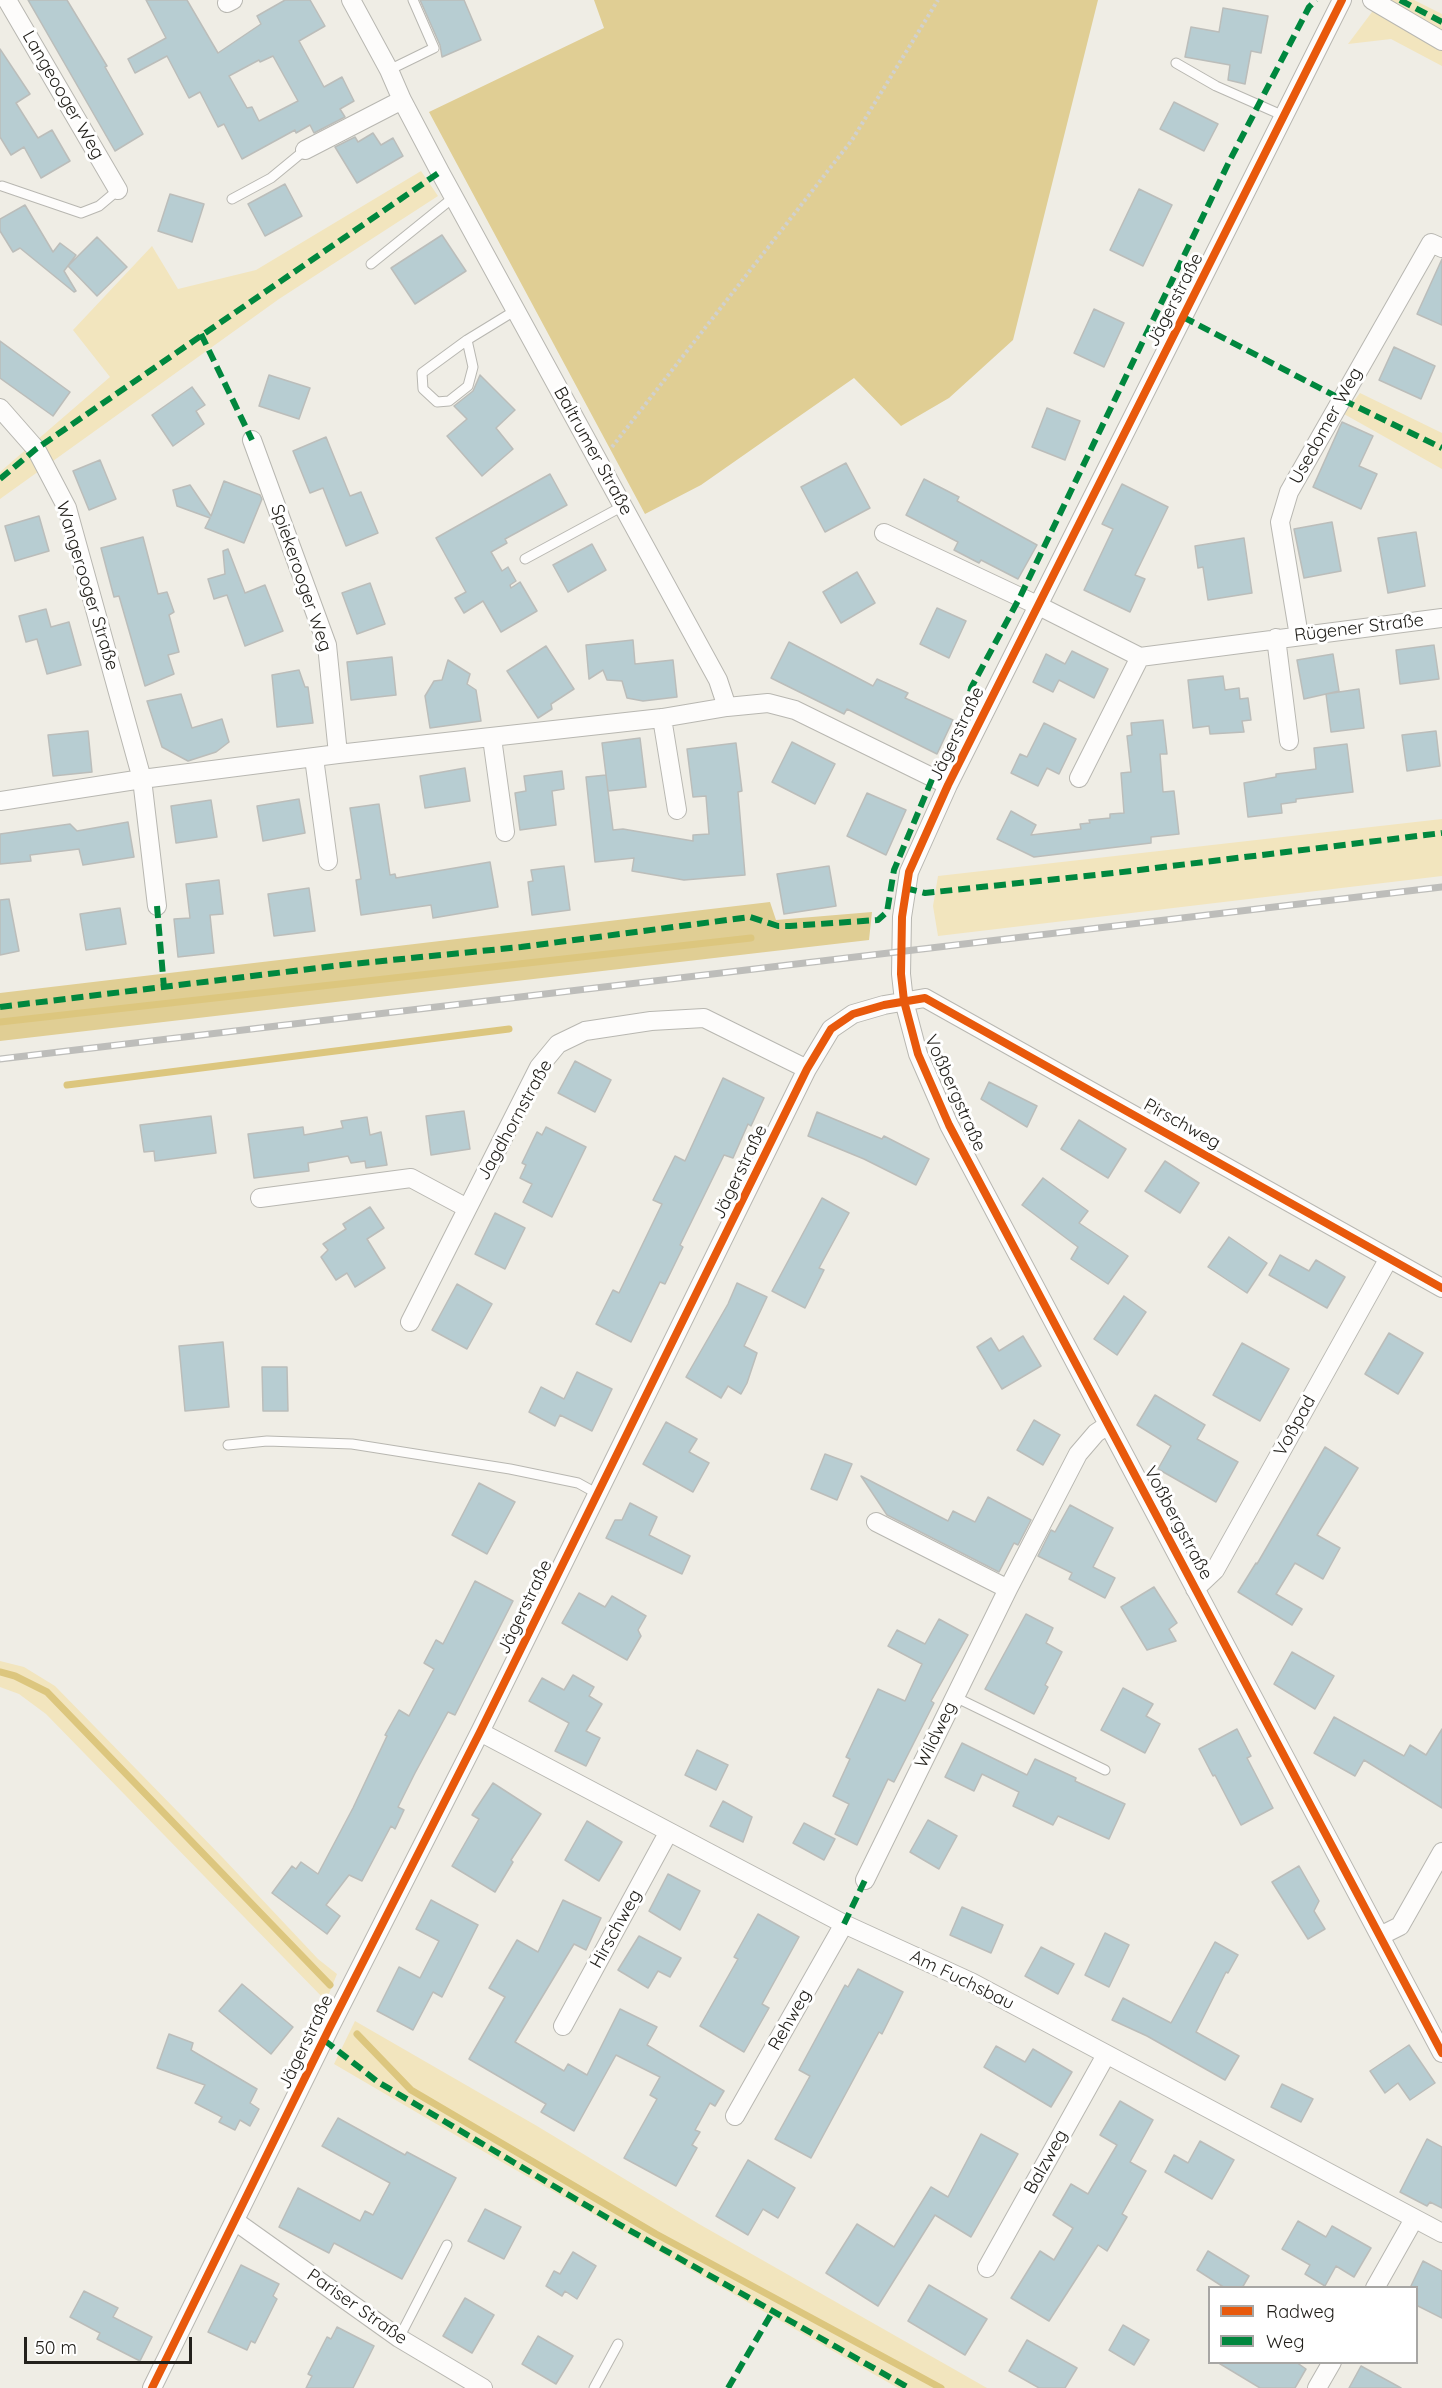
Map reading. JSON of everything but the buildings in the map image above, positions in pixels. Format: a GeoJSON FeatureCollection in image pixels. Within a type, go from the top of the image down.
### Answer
{"type":"FeatureCollection","features":[{"type":"Feature","properties":{"kind":"street","name":"Langeooger Weg"},"geometry":{"type":"LineString","coordinates":[[7,0],[118,190]]}},
{"type":"Feature","properties":{"kind":"street","name":"Baltrumer Straße"},"geometry":{"type":"LineString","coordinates":[[351,0],[454,197],[718,680],[727,707]]}},
{"type":"Feature","properties":{"kind":"street","name":"Jägerstraße"},"geometry":{"type":"LineString","coordinates":[[152,2388],[330,2027],[480,1732],[807,1069],[831,1029],[838,1024],[853,1014],[904,1001],[900,952],[905,888],[909,872],[948,785],[1037,605],[1342,0]]}},
{"type":"Feature","properties":{"kind":"street"},"geometry":{"type":"LineString","coordinates":[[1372,0],[1442,40]]}},
{"type":"Feature","properties":{"kind":"street"},"geometry":{"type":"LineString","coordinates":[[305,150],[402,100]]}},
{"type":"Feature","properties":{"kind":"street","name":"Usedomer Weg"},"geometry":{"type":"LineString","coordinates":[[1299,636],[1280,522],[1288,492],[1431,243],[1442,248]]}},
{"type":"Feature","properties":{"kind":"street","name":"Wangerooger Straße"},"geometry":{"type":"LineString","coordinates":[[0,408],[36,449],[67,508],[142,779],[157,906]]}},
{"type":"Feature","properties":{"kind":"street","name":"Spiekerooger Weg"},"geometry":{"type":"LineString","coordinates":[[252,440],[327,645],[338,754]]}},
{"type":"Feature","properties":{"kind":"street"},"geometry":{"type":"LineString","coordinates":[[884,533],[1037,605],[1140,657],[1079,778]]}},
{"type":"Feature","properties":{"kind":"street","name":"Rügener Straße"},"geometry":{"type":"LineString","coordinates":[[1140,657],[1442,618]]}},
{"type":"Feature","properties":{"kind":"street","name":"Rügener Straße"},"geometry":{"type":"LineString","coordinates":[[1276,638],[1289,741]]}},
{"type":"Feature","properties":{"kind":"street"},"geometry":{"type":"LineString","coordinates":[[0,801],[142,779],[338,754],[662,718],[768,703],[795,710],[948,785]]}},
{"type":"Feature","properties":{"kind":"street"},"geometry":{"type":"LineString","coordinates":[[662,718],[678,810]]}},
{"type":"Feature","properties":{"kind":"street"},"geometry":{"type":"LineString","coordinates":[[492,738],[505,832]]}},
{"type":"Feature","properties":{"kind":"street"},"geometry":{"type":"LineString","coordinates":[[314,758],[328,861]]}},
{"type":"Feature","properties":{"kind":"street","name":"Pirschweg"},"geometry":{"type":"LineString","coordinates":[[904,1001],[925,998],[1442,1288]]}},
{"type":"Feature","properties":{"kind":"street","name":"Voßbergstraße"},"geometry":{"type":"LineString","coordinates":[[904,1001],[918,1054],[949,1125],[1442,2053]]}},
{"type":"Feature","properties":{"kind":"street","name":"Jagdhornstraße"},"geometry":{"type":"LineString","coordinates":[[410,1322],[539,1067],[558,1044],[585,1031],[651,1021],[704,1018],[807,1069]]}},
{"type":"Feature","properties":{"kind":"street"},"geometry":{"type":"LineString","coordinates":[[260,1198],[411,1178],[467,1208]]}},
{"type":"Feature","properties":{"kind":"street","name":"Voßpad"},"geometry":{"type":"LineString","coordinates":[[1195,1588],[1215,1570],[1389,1258]]}},
{"type":"Feature","properties":{"kind":"street","name":"Wildweg"},"geometry":{"type":"LineString","coordinates":[[865,1880],[1008,1589],[1078,1454],[1096,1433],[1108,1425]]}},
{"type":"Feature","properties":{"kind":"street"},"geometry":{"type":"LineString","coordinates":[[876,1522],[1008,1589]]}},
{"type":"Feature","properties":{"kind":"street","name":"Am Fuchsbau"},"geometry":{"type":"LineString","coordinates":[[480,1732],[844,1924],[971,1982],[1442,2233]]}},
{"type":"Feature","properties":{"kind":"street","name":"Hirschweg"},"geometry":{"type":"LineString","coordinates":[[564,2026],[668,1833]]}},
{"type":"Feature","properties":{"kind":"street"},"geometry":{"type":"LineString","coordinates":[[1380,1936],[1400,1926],[1442,1852]]}},
{"type":"Feature","properties":{"kind":"street","name":"Rehweg"},"geometry":{"type":"LineString","coordinates":[[735,2116],[844,1924]]}},
{"type":"Feature","properties":{"kind":"street","name":"Balzweg"},"geometry":{"type":"LineString","coordinates":[[987,2268],[1106,2055]]}},
{"type":"Feature","properties":{"kind":"street"},"geometry":{"type":"LineString","coordinates":[[1376,2286],[1414,2219]]}},
{"type":"Feature","properties":{"kind":"street","name":"Pariser Straße"},"geometry":{"type":"LineString","coordinates":[[235,2221],[399,2338],[483,2388]]}},
{"type":"Feature","properties":{"kind":"street"},"geometry":{"type":"LineString","coordinates":[[1317,2388],[1331,2364]]}},
{"type":"Feature","properties":{"kind":"lane"},"geometry":{"type":"LineString","coordinates":[[389,70],[434,48],[413,0]]}},
{"type":"Feature","properties":{"kind":"lane"},"geometry":{"type":"LineString","coordinates":[[1176,63],[1216,86],[1284,116]]}},
{"type":"Feature","properties":{"kind":"lane"},"geometry":{"type":"LineString","coordinates":[[232,199],[271,178],[305,150]]}},
{"type":"Feature","properties":{"kind":"lane"},"geometry":{"type":"LineString","coordinates":[[2,186],[81,213],[99,206],[118,190]]}},
{"type":"Feature","properties":{"kind":"lane"},"geometry":{"type":"LineString","coordinates":[[371,264],[454,197]]}},
{"type":"Feature","properties":{"kind":"lane"},"geometry":{"type":"LineString","coordinates":[[467,340],[474,367],[468,386],[449,401],[437,402],[423,389],[422,373],[467,340],[516,310]]}},
{"type":"Feature","properties":{"kind":"lane"},"geometry":{"type":"LineString","coordinates":[[525,559],[623,506]]}},
{"type":"Feature","properties":{"kind":"lane"},"geometry":{"type":"LineString","coordinates":[[228,1445],[267,1442],[352,1444],[510,1469],[578,1483],[598,1494]]}},
{"type":"Feature","properties":{"kind":"lane"},"geometry":{"type":"LineString","coordinates":[[954,1697],[1017,1725],[1106,1770]]}},
{"type":"Feature","properties":{"kind":"lane"},"geometry":{"type":"LineString","coordinates":[[399,2338],[447,2245]]}},
{"type":"Feature","properties":{"kind":"lane"},"geometry":{"type":"LineString","coordinates":[[594,2388],[618,2344]]}},
{"type":"Feature","properties":{"kind":"path"},"geometry":{"type":"LineString","coordinates":[[599,463],[852,140],[938,0]]}},
{"type":"Feature","properties":{"kind":"shaded area"},"geometry":{"type":"Polygon","coordinates":[[[594,0],[1098,0],[1013,340],[949,398],[901,426],[854,378],[701,485],[645,514],[429,112],[604,28],[594,0]]]}},
{"type":"Feature","properties":{"kind":"shaded area"},"geometry":{"type":"Polygon","coordinates":[[[1381,0],[1414,0],[1442,14],[1442,66],[1391,39],[1348,44],[1381,0]]]}},
{"type":"Feature","properties":{"kind":"shaded area"},"geometry":{"type":"Polygon","coordinates":[[[421,171],[438,196],[279,299],[0,499],[0,472],[110,377],[73,330],[152,246],[178,289],[256,270],[421,171]]]}},
{"type":"Feature","properties":{"kind":"shaded area"},"geometry":{"type":"Polygon","coordinates":[[[1360,393],[1442,433],[1442,469],[1344,414],[1360,393]]]}},
{"type":"Feature","properties":{"kind":"shaded area"},"geometry":{"type":"Polygon","coordinates":[[[1442,819],[1442,876],[938,936],[933,906],[938,876],[1442,819]]]}},
{"type":"Feature","properties":{"kind":"shaded area"},"geometry":{"type":"Polygon","coordinates":[[[770,902],[776,920],[872,912],[869,940],[0,1041],[0,993],[770,902]]]}},
{"type":"Feature","properties":{"kind":"shaded area"},"geometry":{"type":"Polygon","coordinates":[[[0,1661],[24,1667],[55,1686],[318,1959],[337,1974],[326,2001],[46,1714],[19,1694],[0,1687],[0,1661]]]}},
{"type":"Feature","properties":{"kind":"shaded area"},"geometry":{"type":"Polygon","coordinates":[[[355,2021],[537,2126],[699,2224],[987,2388],[898,2388],[493,2157],[334,2064],[355,2021]]]}},
{"type":"Feature","properties":{"kind":"waterway"},"geometry":{"type":"LineString","coordinates":[[0,1022],[751,938]]}},
{"type":"Feature","properties":{"kind":"waterway"},"geometry":{"type":"LineString","coordinates":[[67,1085],[509,1029]]}},
{"type":"Feature","properties":{"kind":"waterway"},"geometry":{"type":"LineString","coordinates":[[0,1672],[15,1676],[47,1692],[330,1985]]}},
{"type":"Feature","properties":{"kind":"waterway"},"geometry":{"type":"LineString","coordinates":[[357,2034],[411,2090],[656,2234],[941,2388]]}},
{"type":"Feature","properties":{"kind":"railway"},"geometry":{"type":"LineString","coordinates":[[0,1059],[1442,887]]}},
{"type":"Feature","properties":{"kind":"marked path"},"geometry":{"type":"LineString","coordinates":[[0,1007],[342,965],[521,947],[750,917],[778,926],[878,920],[887,912],[894,870],[933,777],[965,713],[971,688],[1020,597],[1229,162],[1309,7],[1316,0]]}},
{"type":"Feature","properties":{"kind":"marked path"},"geometry":{"type":"LineString","coordinates":[[1400,0],[1442,22]]}},
{"type":"Feature","properties":{"kind":"marked path"},"geometry":{"type":"LineString","coordinates":[[0,479],[36,449],[440,172]]}},
{"type":"Feature","properties":{"kind":"marked path"},"geometry":{"type":"LineString","coordinates":[[1183,317],[1341,399],[1442,448]]}},
{"type":"Feature","properties":{"kind":"marked path"},"geometry":{"type":"LineString","coordinates":[[201,334],[252,440]]}},
{"type":"Feature","properties":{"kind":"marked path"},"geometry":{"type":"LineString","coordinates":[[905,888],[925,893],[1114,873],[1442,833]]}},
{"type":"Feature","properties":{"kind":"marked path"},"geometry":{"type":"LineString","coordinates":[[157,906],[164,988]]}},
{"type":"Feature","properties":{"kind":"marked path"},"geometry":{"type":"LineString","coordinates":[[844,1924],[865,1880]]}},
{"type":"Feature","properties":{"kind":"marked path"},"geometry":{"type":"LineString","coordinates":[[324,2040],[378,2082],[606,2217],[909,2388]]}},
{"type":"Feature","properties":{"kind":"marked path"},"geometry":{"type":"LineString","coordinates":[[728,2388],[773,2311]]}},
{"type":"Feature","properties":{"kind":"cycle path"},"geometry":{"type":"LineString","coordinates":[[1342,0],[948,785],[909,872],[902,917],[901,974],[904,1001],[918,1054],[949,1125],[1442,2053]]}},
{"type":"Feature","properties":{"kind":"cycle path"},"geometry":{"type":"LineString","coordinates":[[152,2388],[330,2027],[480,1732],[807,1069],[831,1029],[853,1014],[884,1005],[925,998],[1442,1288]]}}]}
